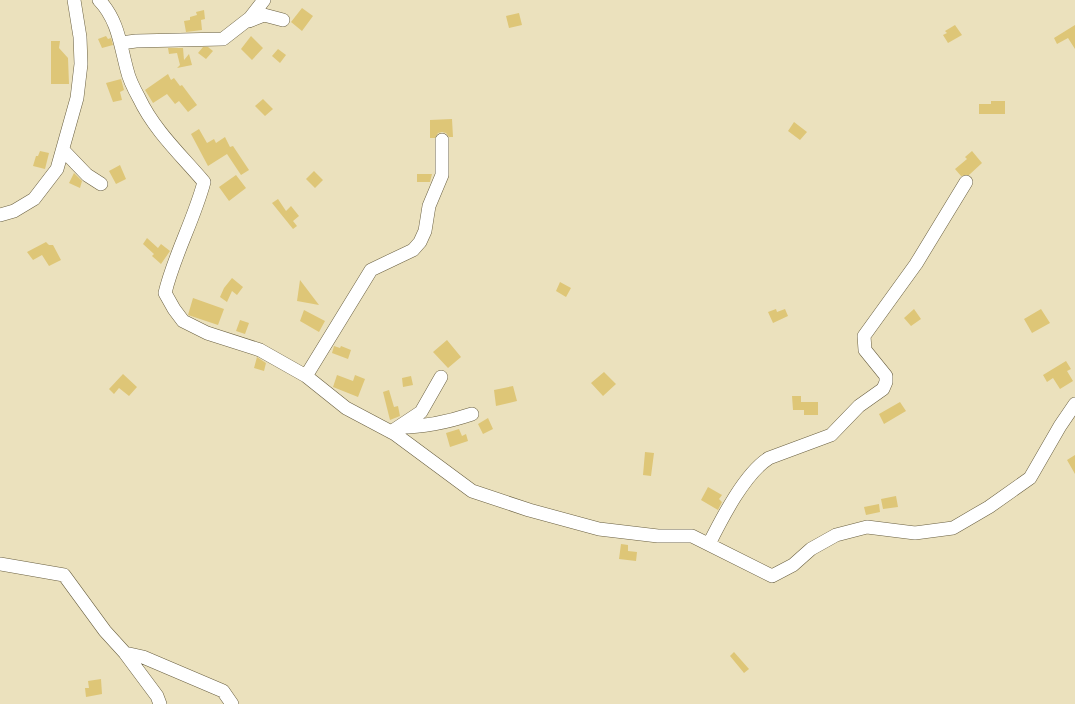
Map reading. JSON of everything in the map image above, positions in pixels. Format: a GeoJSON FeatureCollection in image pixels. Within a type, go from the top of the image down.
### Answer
{"type":"FeatureCollection","features":[{"type":"Feature","properties":{"kind":"street"},"geometry":{"type":"LineString","coordinates":[[0,215],[14,211],[34,199],[57,169],[77,98],[81,64],[80,37],[74,0]]}},
{"type":"Feature","properties":{"kind":"street"},"geometry":{"type":"LineString","coordinates":[[99,0],[108,10],[118,31],[127,71],[139,99],[162,135],[204,182],[198,207],[170,270],[165,294],[183,321],[207,332],[260,350],[306,376],[346,408],[396,429],[472,491],[529,510],[599,529],[658,536],[692,536],[772,576],[793,565],[811,549],[836,535],[867,527],[915,533],[953,528],[989,507],[1030,478],[1060,426],[1075,404]]}},
{"type":"Feature","properties":{"kind":"street"},"geometry":{"type":"LineString","coordinates":[[121,43],[136,41],[223,39],[247,21],[266,1]]}},
{"type":"Feature","properties":{"kind":"street"},"geometry":{"type":"LineString","coordinates":[[247,21],[264,15],[283,20]]}},
{"type":"Feature","properties":{"kind":"street"},"geometry":{"type":"LineString","coordinates":[[306,376],[372,270],[413,250],[420,242],[425,231],[429,206],[442,176],[442,140]]}},
{"type":"Feature","properties":{"kind":"street"},"geometry":{"type":"LineString","coordinates":[[63,150],[87,175],[101,184]]}},
{"type":"Feature","properties":{"kind":"street"},"geometry":{"type":"LineString","coordinates":[[708,544],[724,515],[752,473],[762,463],[769,458],[831,434],[859,406],[882,390],[886,382],[886,376],[865,350],[864,336],[916,264],[966,182]]}},
{"type":"Feature","properties":{"kind":"street"},"geometry":{"type":"LineString","coordinates":[[396,429],[421,412],[441,377]]}},
{"type":"Feature","properties":{"kind":"street"},"geometry":{"type":"LineString","coordinates":[[396,429],[421,427],[449,422],[472,414]]}},
{"type":"Feature","properties":{"kind":"street"},"geometry":{"type":"LineString","coordinates":[[0,564],[64,575],[105,631],[125,654],[157,696],[160,704]]}},
{"type":"Feature","properties":{"kind":"street"},"geometry":{"type":"LineString","coordinates":[[125,654],[143,657],[223,691],[232,704]]}},
{"type":"Feature","properties":{"kind":"building"},"geometry":{"type":"Polygon","coordinates":[[[302,8],[313,16],[302,31],[291,22],[302,8]]]}},
{"type":"Feature","properties":{"kind":"building"},"geometry":{"type":"Polygon","coordinates":[[[204,10],[205,19],[201,20],[202,30],[186,32],[184,21],[190,20],[190,17],[197,15],[196,12],[204,10]]]}},
{"type":"Feature","properties":{"kind":"building"},"geometry":{"type":"Polygon","coordinates":[[[519,13],[522,25],[509,28],[506,16],[519,13]]]}},
{"type":"Feature","properties":{"kind":"building"},"geometry":{"type":"Polygon","coordinates":[[[955,25],[962,35],[948,43],[943,35],[947,33],[945,31],[955,25]]]}},
{"type":"Feature","properties":{"kind":"building"},"geometry":{"type":"Polygon","coordinates":[[[1075,25],[1075,49],[1068,38],[1057,44],[1054,38],[1075,25]]]}},
{"type":"Feature","properties":{"kind":"building"},"geometry":{"type":"Polygon","coordinates":[[[106,36],[108,39],[111,38],[113,45],[102,48],[98,39],[106,36]]]}},
{"type":"Feature","properties":{"kind":"building"},"geometry":{"type":"Polygon","coordinates":[[[251,36],[263,48],[252,60],[241,49],[251,36]]]}},
{"type":"Feature","properties":{"kind":"building"},"geometry":{"type":"Polygon","coordinates":[[[51,41],[60,41],[59,48],[68,58],[69,84],[51,84],[51,41]]]}},
{"type":"Feature","properties":{"kind":"building"},"geometry":{"type":"Polygon","coordinates":[[[203,47],[208,47],[213,51],[206,59],[198,53],[203,47]]]}},
{"type":"Feature","properties":{"kind":"building"},"geometry":{"type":"Polygon","coordinates":[[[168,48],[183,48],[184,60],[189,54],[192,65],[177,68],[180,65],[177,53],[169,54],[168,48]]]}},
{"type":"Feature","properties":{"kind":"building"},"geometry":{"type":"Polygon","coordinates":[[[278,49],[286,55],[280,63],[272,56],[278,49]]]}},
{"type":"Feature","properties":{"kind":"building"},"geometry":{"type":"Polygon","coordinates":[[[168,74],[171,80],[174,78],[180,86],[182,85],[197,105],[188,112],[179,101],[175,104],[167,94],[153,103],[145,90],[168,74]]]}},
{"type":"Feature","properties":{"kind":"building"},"geometry":{"type":"Polygon","coordinates":[[[121,79],[124,90],[120,92],[122,100],[113,102],[106,83],[121,79]]]}},
{"type":"Feature","properties":{"kind":"building"},"geometry":{"type":"Polygon","coordinates":[[[263,99],[273,109],[265,116],[255,106],[263,99]]]}},
{"type":"Feature","properties":{"kind":"building"},"geometry":{"type":"Polygon","coordinates":[[[991,101],[1005,101],[1005,114],[979,114],[979,104],[991,104],[991,101]]]}},
{"type":"Feature","properties":{"kind":"building"},"geometry":{"type":"Polygon","coordinates":[[[452,119],[453,137],[449,137],[446,133],[442,132],[438,133],[435,138],[430,138],[430,120],[452,119]]]}},
{"type":"Feature","properties":{"kind":"building"},"geometry":{"type":"Polygon","coordinates":[[[794,122],[807,132],[800,140],[788,131],[794,122]]]}},
{"type":"Feature","properties":{"kind":"building"},"geometry":{"type":"Polygon","coordinates":[[[199,129],[207,143],[214,139],[216,143],[225,137],[230,147],[233,146],[249,170],[241,175],[227,154],[208,166],[191,134],[199,129]]]}},
{"type":"Feature","properties":{"kind":"building"},"geometry":{"type":"Polygon","coordinates":[[[40,151],[49,153],[45,169],[33,166],[36,156],[38,156],[40,151]]]}},
{"type":"Feature","properties":{"kind":"building"},"geometry":{"type":"Polygon","coordinates":[[[972,151],[982,163],[969,175],[961,176],[955,169],[967,159],[965,157],[972,151]]]}},
{"type":"Feature","properties":{"kind":"building"},"geometry":{"type":"Polygon","coordinates":[[[120,165],[126,179],[116,184],[109,171],[120,165]]]}},
{"type":"Feature","properties":{"kind":"building"},"geometry":{"type":"Polygon","coordinates":[[[314,171],[323,180],[315,188],[306,179],[314,171]]]}},
{"type":"Feature","properties":{"kind":"building"},"geometry":{"type":"Polygon","coordinates":[[[74,173],[82,181],[80,188],[69,183],[74,173]]]}},
{"type":"Feature","properties":{"kind":"building"},"geometry":{"type":"Polygon","coordinates":[[[417,174],[432,174],[430,182],[417,182],[417,174]]]}},
{"type":"Feature","properties":{"kind":"building"},"geometry":{"type":"Polygon","coordinates":[[[236,175],[246,188],[229,201],[219,187],[236,175]]]}},
{"type":"Feature","properties":{"kind":"building"},"geometry":{"type":"Polygon","coordinates":[[[278,199],[286,211],[291,206],[299,216],[293,221],[297,226],[293,229],[272,203],[278,199]]]}},
{"type":"Feature","properties":{"kind":"building"},"geometry":{"type":"Polygon","coordinates":[[[147,238],[158,248],[161,244],[170,251],[161,264],[152,256],[154,254],[143,244],[147,238]]]}},
{"type":"Feature","properties":{"kind":"building"},"geometry":{"type":"Polygon","coordinates":[[[46,242],[49,245],[53,245],[61,260],[49,266],[42,255],[33,260],[27,252],[46,242]]]}},
{"type":"Feature","properties":{"kind":"building"},"geometry":{"type":"Polygon","coordinates":[[[232,278],[243,287],[237,295],[232,291],[227,302],[220,297],[224,288],[232,278]]]}},
{"type":"Feature","properties":{"kind":"building"},"geometry":{"type":"Polygon","coordinates":[[[300,280],[319,305],[297,301],[300,280]]]}},
{"type":"Feature","properties":{"kind":"building"},"geometry":{"type":"Polygon","coordinates":[[[560,282],[571,288],[566,297],[556,291],[560,282]]]}},
{"type":"Feature","properties":{"kind":"building"},"geometry":{"type":"Polygon","coordinates":[[[193,298],[224,309],[218,325],[188,315],[193,298]]]}},
{"type":"Feature","properties":{"kind":"building"},"geometry":{"type":"Polygon","coordinates":[[[776,309],[777,312],[785,309],[788,316],[773,323],[768,312],[776,309]]]}},
{"type":"Feature","properties":{"kind":"building"},"geometry":{"type":"Polygon","coordinates":[[[914,309],[921,319],[911,326],[904,318],[914,309]]]}},
{"type":"Feature","properties":{"kind":"building"},"geometry":{"type":"Polygon","coordinates":[[[1041,309],[1050,323],[1032,333],[1024,319],[1041,309]]]}},
{"type":"Feature","properties":{"kind":"building"},"geometry":{"type":"Polygon","coordinates":[[[304,310],[325,321],[319,332],[300,321],[304,310]]]}},
{"type":"Feature","properties":{"kind":"building"},"geometry":{"type":"Polygon","coordinates":[[[240,320],[249,323],[245,334],[236,331],[240,320]]]}},
{"type":"Feature","properties":{"kind":"building"},"geometry":{"type":"Polygon","coordinates":[[[447,340],[461,357],[448,368],[433,352],[447,340]]]}},
{"type":"Feature","properties":{"kind":"building"},"geometry":{"type":"Polygon","coordinates":[[[334,346],[340,348],[341,346],[351,350],[348,359],[332,353],[334,346]]]}},
{"type":"Feature","properties":{"kind":"building"},"geometry":{"type":"Polygon","coordinates":[[[257,357],[266,363],[264,371],[254,368],[257,357]]]}},
{"type":"Feature","properties":{"kind":"building"},"geometry":{"type":"Polygon","coordinates":[[[1066,361],[1071,369],[1067,371],[1073,381],[1060,389],[1053,378],[1047,382],[1043,375],[1066,361]]]}},
{"type":"Feature","properties":{"kind":"building"},"geometry":{"type":"Polygon","coordinates":[[[604,372],[616,384],[603,396],[591,383],[604,372]]]}},
{"type":"Feature","properties":{"kind":"building"},"geometry":{"type":"Polygon","coordinates":[[[123,374],[137,387],[129,396],[119,388],[114,394],[109,389],[123,374]]]}},
{"type":"Feature","properties":{"kind":"building"},"geometry":{"type":"Polygon","coordinates":[[[337,375],[353,381],[355,375],[365,379],[358,397],[333,387],[337,375]]]}},
{"type":"Feature","properties":{"kind":"building"},"geometry":{"type":"Polygon","coordinates":[[[411,376],[413,385],[403,387],[402,378],[411,376]]]}},
{"type":"Feature","properties":{"kind":"building"},"geometry":{"type":"Polygon","coordinates":[[[513,386],[517,401],[496,406],[494,390],[513,386]]]}},
{"type":"Feature","properties":{"kind":"building"},"geometry":{"type":"Polygon","coordinates":[[[389,390],[394,407],[398,406],[400,416],[390,420],[383,392],[389,390]]]}},
{"type":"Feature","properties":{"kind":"building"},"geometry":{"type":"Polygon","coordinates":[[[792,396],[801,396],[801,402],[818,402],[818,415],[804,415],[804,410],[793,410],[792,396]]]}},
{"type":"Feature","properties":{"kind":"building"},"geometry":{"type":"Polygon","coordinates":[[[900,402],[906,411],[884,424],[879,414],[900,402]]]}},
{"type":"Feature","properties":{"kind":"building"},"geometry":{"type":"Polygon","coordinates":[[[488,418],[493,429],[483,434],[478,424],[488,418]]]}},
{"type":"Feature","properties":{"kind":"building"},"geometry":{"type":"Polygon","coordinates":[[[459,429],[462,436],[466,434],[468,441],[450,447],[446,433],[459,429]]]}},
{"type":"Feature","properties":{"kind":"building"},"geometry":{"type":"Polygon","coordinates":[[[645,452],[654,453],[651,476],[643,475],[645,452]]]}},
{"type":"Feature","properties":{"kind":"building"},"geometry":{"type":"Polygon","coordinates":[[[1075,455],[1075,474],[1067,460],[1075,455]]]}},
{"type":"Feature","properties":{"kind":"building"},"geometry":{"type":"Polygon","coordinates":[[[708,487],[722,495],[719,499],[722,502],[718,510],[701,500],[708,487]]]}},
{"type":"Feature","properties":{"kind":"building"},"geometry":{"type":"Polygon","coordinates":[[[896,496],[898,507],[883,509],[881,499],[896,496]]]}},
{"type":"Feature","properties":{"kind":"building"},"geometry":{"type":"Polygon","coordinates":[[[879,504],[880,512],[866,515],[864,507],[879,504]]]}},
{"type":"Feature","properties":{"kind":"building"},"geometry":{"type":"Polygon","coordinates":[[[621,544],[628,545],[628,551],[637,552],[636,561],[619,559],[621,544]]]}},
{"type":"Feature","properties":{"kind":"building"},"geometry":{"type":"Polygon","coordinates":[[[734,652],[749,669],[744,673],[730,656],[734,652]]]}},
{"type":"Feature","properties":{"kind":"building"},"geometry":{"type":"Polygon","coordinates":[[[101,679],[102,694],[86,697],[85,688],[89,688],[88,681],[101,679]]]}}]}
